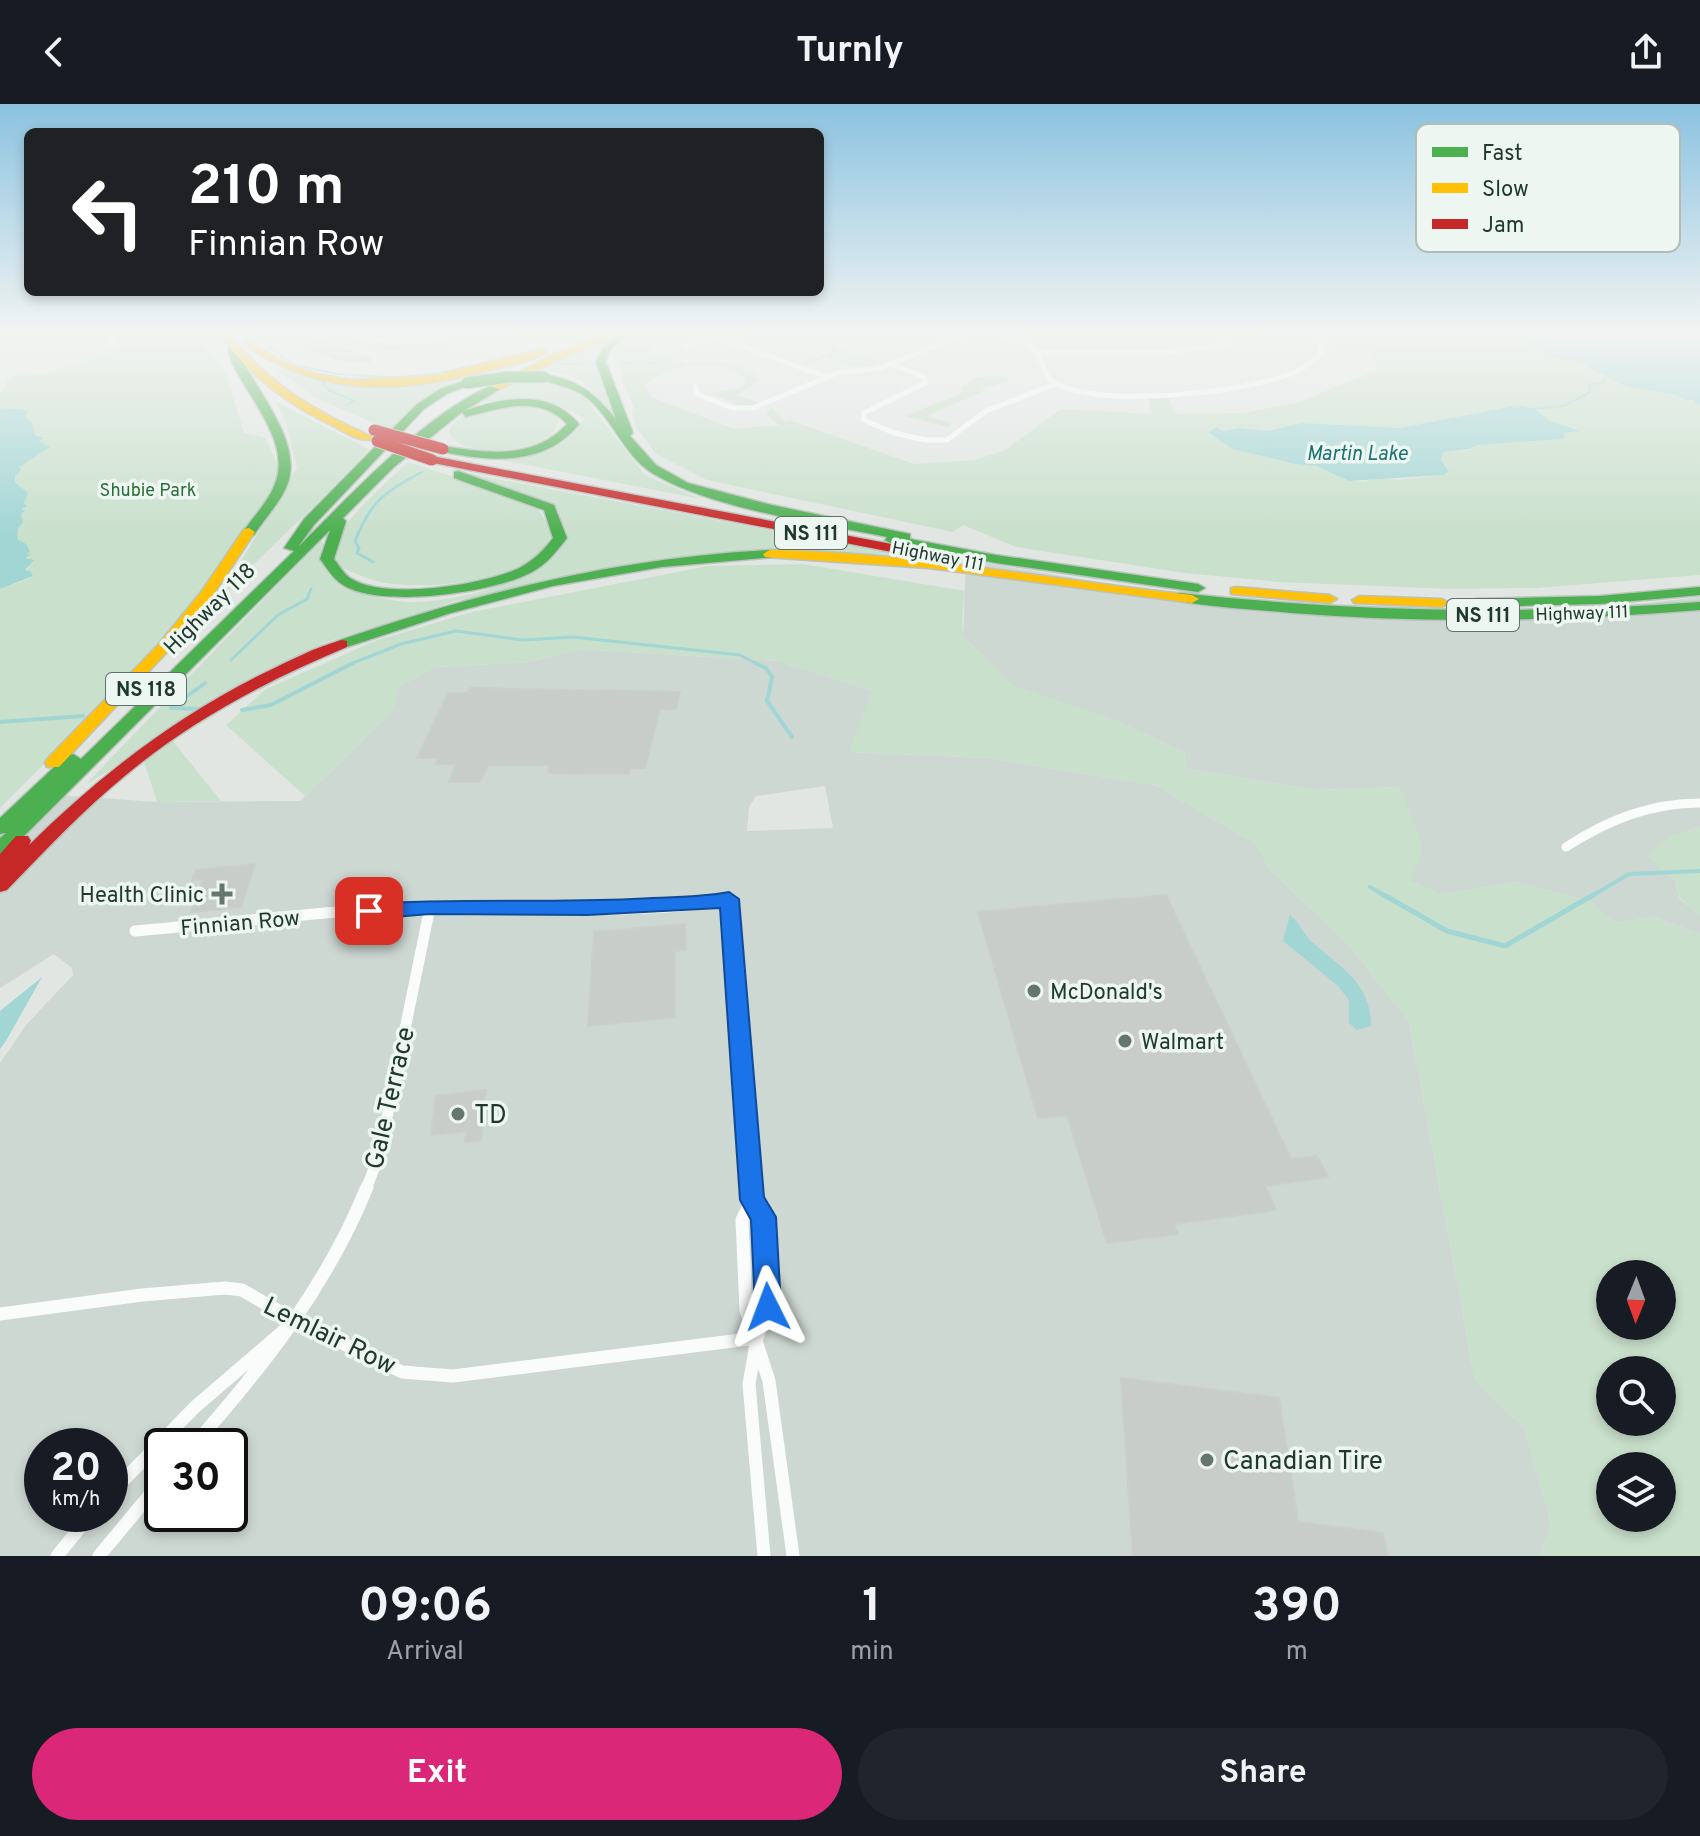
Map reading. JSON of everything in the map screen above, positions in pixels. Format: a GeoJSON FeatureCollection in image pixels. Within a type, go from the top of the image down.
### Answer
{"type":"FeatureCollection","features":[{"type":"Feature","properties":{"kind":"highway"},"geometry":{"type":"LineString","coordinates":[[0,816],[163,648],[206,595],[283,481],[286,461],[258,400]]}},
{"type":"Feature","properties":{"kind":"highway","name":"Highway 111"},"geometry":{"type":"LineString","coordinates":[[314,400],[367,436],[434,456],[1005,569],[1192,599],[1265,607],[1408,615],[1579,614],[1700,606]]}},
{"type":"Feature","properties":{"kind":"highway"},"geometry":{"type":"LineString","coordinates":[[291,548],[309,522],[420,407],[431,400]]}},
{"type":"Feature","properties":{"kind":"highway","name":"NS 118"},"geometry":{"type":"LineString","coordinates":[[421,435],[462,400]]}},
{"type":"Feature","properties":{"kind":"highway","name":"NS 118"},"geometry":{"type":"LineString","coordinates":[[421,435],[476,400]]}},
{"type":"Feature","properties":{"kind":"highway"},"geometry":{"type":"LineString","coordinates":[[592,400],[659,473],[706,493],[811,518],[1060,568]]}},
{"type":"Feature","properties":{"kind":"highway"},"geometry":{"type":"LineString","coordinates":[[615,400],[631,443]]}},
{"type":"Feature","properties":{"kind":"highway"},"geometry":{"type":"LineString","coordinates":[[421,435],[475,410],[508,403],[551,406],[567,413],[573,424],[571,430],[557,442],[522,454],[434,456]]}},
{"type":"Feature","properties":{"kind":"highway","name":"Highway 118"},"geometry":{"type":"LineString","coordinates":[[0,849],[421,435]]}},
{"type":"Feature","properties":{"kind":"highway","name":"Highway 118"},"geometry":{"type":"LineString","coordinates":[[0,828],[291,548],[421,435]]}},
{"type":"Feature","properties":{"kind":"highway","name":"Highway 111"},"geometry":{"type":"LineString","coordinates":[[434,456],[996,559],[1192,587],[1392,602],[1600,600],[1700,591]]}},
{"type":"Feature","properties":{"kind":"highway"},"geometry":{"type":"LineString","coordinates":[[394,461],[338,523],[325,550],[328,563],[338,575],[357,585],[381,592],[414,594],[479,587],[530,568],[548,556],[559,543],[563,530],[560,518],[550,508],[434,456]]}},
{"type":"Feature","properties":{"kind":"highway"},"geometry":{"type":"LineString","coordinates":[[0,885],[115,775],[183,724],[233,694],[341,642],[480,598],[668,562],[792,553],[875,558],[1122,595],[1192,599]]}},
{"type":"Feature","properties":{"kind":"highway"},"geometry":{"type":"LineString","coordinates":[[0,866],[70,790],[243,615],[271,580]]}},
{"type":"Feature","properties":{"kind":"street"},"geometry":{"type":"LineString","coordinates":[[711,400],[732,408],[747,409],[770,400]]}},
{"type":"Feature","properties":{"kind":"street"},"geometry":{"type":"LineString","coordinates":[[891,400],[864,413],[864,420],[894,433],[925,440],[947,440],[986,411],[1015,400]]}},
{"type":"Feature","properties":{"kind":"street"},"geometry":{"type":"LineString","coordinates":[[1566,847],[1601,824],[1654,806],[1700,803]]}},
{"type":"Feature","properties":{"kind":"street","name":"Finnian Row"},"geometry":{"type":"LineString","coordinates":[[135,931],[430,907],[587,908],[708,903],[729,899],[752,1200]]}},
{"type":"Feature","properties":{"kind":"street","name":"Gale Terrace"},"geometry":{"type":"LineString","coordinates":[[209,1428],[257,1374],[296,1321],[351,1226],[379,1156],[430,907]]}},
{"type":"Feature","properties":{"kind":"street"},"geometry":{"type":"LineString","coordinates":[[752,1200],[742,1220],[746,1310],[769,1381],[793,1556]]}},
{"type":"Feature","properties":{"kind":"street"},"geometry":{"type":"LineString","coordinates":[[752,1200],[763,1217],[768,1307],[757,1338],[749,1392],[764,1556]]}},
{"type":"Feature","properties":{"kind":"street","name":"Lemlair Row"},"geometry":{"type":"LineString","coordinates":[[0,1314],[225,1288],[242,1290],[296,1321],[402,1372],[453,1376],[757,1338]]}},
{"type":"Feature","properties":{"kind":"street","name":"Gale Terrace"},"geometry":{"type":"LineString","coordinates":[[128,1475],[230,1373],[296,1321]]}},
{"type":"Feature","properties":{"kind":"street"},"geometry":{"type":"LineString","coordinates":[[99,1556],[144,1502]]}},
{"type":"Feature","properties":{"kind":"street"},"geometry":{"type":"LineString","coordinates":[[57,1556],[76,1532]]}},
{"type":"Feature","properties":{"kind":"shaded area"},"geometry":{"type":"Polygon","coordinates":[[[966,560],[1176,595],[1376,609],[1558,613],[1700,597],[1700,827],[1668,837],[1679,898],[1700,915],[1700,934],[1655,917],[1615,923],[1591,902],[1517,882],[1441,894],[1410,881],[1399,787],[1316,790],[1187,769],[1184,752],[1117,721],[1012,686],[963,636],[966,560]]]}},
{"type":"Feature","properties":{"kind":"shaded area"},"geometry":{"type":"Polygon","coordinates":[[[578,649],[777,661],[873,691],[850,752],[988,758],[1155,785],[1256,844],[1270,870],[1349,945],[1409,1022],[1475,1380],[1524,1428],[1551,1524],[1540,1556],[0,1556],[0,1063],[26,1025],[73,975],[72,968],[54,954],[0,988],[0,835],[43,794],[157,802],[300,801],[391,713],[400,686],[435,667],[531,662],[578,649]],[[825,786],[756,796],[749,807],[747,831],[833,828],[825,786]]]}},
{"type":"Feature","properties":{"kind":"green space","name":"Shubie Park"},"geometry":{"type":"Polygon","coordinates":[[[0,400],[234,400],[244,433],[266,438],[277,464],[285,471],[190,618],[0,808],[0,589],[28,579],[28,571],[24,571],[29,568],[29,559],[15,538],[17,519],[23,510],[20,510],[25,508],[12,475],[42,441],[38,441],[26,418],[27,411],[0,409],[0,400]]]}},
{"type":"Feature","properties":{"kind":"green space"},"geometry":{"type":"Polygon","coordinates":[[[320,400],[424,400],[390,430],[320,400]]]}},
{"type":"Feature","properties":{"kind":"green space"},"geometry":{"type":"Polygon","coordinates":[[[482,400],[502,400],[475,404],[482,400]]]}},
{"type":"Feature","properties":{"kind":"green space"},"geometry":{"type":"Polygon","coordinates":[[[536,400],[586,400],[645,475],[701,499],[501,460],[538,454],[559,445],[569,438],[584,418],[536,400]]]}},
{"type":"Feature","properties":{"kind":"green space"},"geometry":{"type":"Polygon","coordinates":[[[600,400],[611,400],[615,419],[600,400]]]}},
{"type":"Feature","properties":{"kind":"green space"},"geometry":{"type":"Polygon","coordinates":[[[631,400],[658,400],[734,429],[779,425],[766,414],[771,408],[785,422],[789,420],[914,464],[975,460],[1005,450],[1061,409],[1152,414],[1149,400],[1169,400],[1176,414],[1243,413],[1305,400],[1692,400],[1700,406],[1700,575],[1536,588],[1451,589],[1279,582],[1185,573],[1016,547],[963,525],[953,532],[707,480],[656,454],[637,428],[632,413],[634,407],[631,400]],[[1518,405],[1400,428],[1301,423],[1268,431],[1240,428],[1222,431],[1219,428],[1208,431],[1233,449],[1295,464],[1313,465],[1346,480],[1363,482],[1380,477],[1397,480],[1443,475],[1449,469],[1441,460],[1443,452],[1470,450],[1477,445],[1562,439],[1565,438],[1563,433],[1579,430],[1548,420],[1534,408],[1518,405]]]}},
{"type":"Feature","properties":{"kind":"green space"},"geometry":{"type":"Polygon","coordinates":[[[726,400],[760,403],[743,407],[726,400]]]}},
{"type":"Feature","properties":{"kind":"green space"},"geometry":{"type":"Polygon","coordinates":[[[946,400],[964,400],[931,414],[930,417],[951,423],[949,427],[904,416],[946,400]]]}},
{"type":"Feature","properties":{"kind":"green space"},"geometry":{"type":"Polygon","coordinates":[[[276,402],[369,449],[233,585],[202,621],[180,637],[225,588],[297,468],[284,416],[276,402]]]}},
{"type":"Feature","properties":{"kind":"green space"},"geometry":{"type":"Polygon","coordinates":[[[526,404],[541,406],[558,417],[556,429],[530,445],[511,449],[472,448],[458,442],[449,432],[462,416],[472,412],[526,404]]]}},
{"type":"Feature","properties":{"kind":"green space"},"geometry":{"type":"Polygon","coordinates":[[[408,462],[534,503],[553,532],[544,548],[531,560],[514,569],[470,581],[403,585],[375,580],[340,567],[334,549],[344,527],[408,462]]]}},
{"type":"Feature","properties":{"kind":"green space"},"geometry":{"type":"Polygon","coordinates":[[[460,472],[955,565],[853,556],[727,553],[659,560],[455,601],[324,643],[85,785],[321,540],[340,587],[409,602],[481,592],[524,575],[557,549],[567,532],[549,508],[521,492],[460,472]]]}},
{"type":"Feature","properties":{"kind":"green space"},"geometry":{"type":"Polygon","coordinates":[[[803,564],[965,591],[963,636],[1012,685],[1117,721],[1184,752],[1187,769],[1316,790],[1400,787],[1423,847],[1410,881],[1441,894],[1517,882],[1591,902],[1615,923],[1655,917],[1700,934],[1700,1556],[1540,1556],[1551,1524],[1524,1428],[1475,1380],[1409,1022],[1349,945],[1270,870],[1256,844],[1155,785],[988,758],[849,752],[872,691],[777,661],[578,649],[531,662],[435,667],[400,686],[391,713],[305,796],[226,725],[266,689],[375,641],[472,612],[708,566],[803,564]]]}},
{"type":"Feature","properties":{"kind":"green space"},"geometry":{"type":"Polygon","coordinates":[[[172,740],[221,801],[157,802],[144,761],[172,740]]]}},
{"type":"Feature","properties":{"kind":"green space"},"geometry":{"type":"Polygon","coordinates":[[[1700,827],[1700,915],[1679,897],[1677,883],[1648,857],[1668,837],[1700,827]]]}},
{"type":"Feature","properties":{"kind":"water","name":"Martin Lake"},"geometry":{"type":"Polygon","coordinates":[[[1518,405],[1534,408],[1548,420],[1580,431],[1563,433],[1565,438],[1562,439],[1477,445],[1470,449],[1443,452],[1441,460],[1449,471],[1443,475],[1349,481],[1316,466],[1232,449],[1208,432],[1217,427],[1223,431],[1240,428],[1268,431],[1301,423],[1400,428],[1518,405]]]}},
{"type":"Feature","properties":{"kind":"water"},"geometry":{"type":"Polygon","coordinates":[[[0,409],[28,410],[26,417],[33,425],[35,435],[44,438],[39,441],[50,447],[19,467],[21,470],[15,476],[15,482],[28,493],[17,539],[26,544],[30,551],[26,558],[34,560],[25,570],[33,576],[0,589],[0,409]]]}},
{"type":"Feature","properties":{"kind":"water"},"geometry":{"type":"Polygon","coordinates":[[[1290,915],[1310,940],[1359,986],[1370,1010],[1371,1026],[1357,1030],[1349,1023],[1349,1000],[1337,985],[1283,941],[1290,915]]]}},
{"type":"Feature","properties":{"kind":"water"},"geometry":{"type":"Polygon","coordinates":[[[42,977],[6,1041],[0,1049],[0,1011],[42,977]]]}},
{"type":"Feature","properties":{"kind":"building"},"geometry":{"type":"Polygon","coordinates":[[[470,688],[680,692],[676,709],[660,709],[645,768],[631,768],[629,774],[548,773],[550,765],[488,765],[480,782],[449,782],[456,764],[436,764],[439,758],[417,758],[448,693],[468,693],[470,688]]]}},
{"type":"Feature","properties":{"kind":"building","name":"Health Clinic"},"geometry":{"type":"Polygon","coordinates":[[[255,864],[241,907],[191,912],[203,879],[192,880],[196,870],[255,864]]]}},
{"type":"Feature","properties":{"kind":"building","name":"Walmart"},"geometry":{"type":"Polygon","coordinates":[[[1166,895],[1291,1159],[1317,1156],[1328,1177],[1265,1186],[1276,1210],[1174,1224],[1178,1234],[1107,1243],[1067,1115],[1038,1118],[978,912],[1166,895]]]}},
{"type":"Feature","properties":{"kind":"building"},"geometry":{"type":"Polygon","coordinates":[[[685,924],[686,950],[675,951],[675,1017],[588,1026],[594,932],[685,924]]]}},
{"type":"Feature","properties":{"kind":"building","name":"TD"},"geometry":{"type":"Polygon","coordinates":[[[486,1090],[481,1140],[465,1142],[466,1131],[431,1135],[436,1096],[486,1090]]]}},
{"type":"Feature","properties":{"kind":"building","name":"Canadian Tire"},"geometry":{"type":"Polygon","coordinates":[[[1121,1378],[1279,1398],[1298,1522],[1383,1533],[1388,1556],[1133,1556],[1121,1378]]]}},
{"type":"Feature","properties":{"kind":"waterway"},"geometry":{"type":"LineString","coordinates":[[346,406],[354,401],[351,400]]}},
{"type":"Feature","properties":{"kind":"waterway"},"geometry":{"type":"LineString","coordinates":[[1534,409],[1564,406],[1576,400]]}},
{"type":"Feature","properties":{"kind":"waterway"},"geometry":{"type":"LineString","coordinates":[[407,480],[422,472]]}},
{"type":"Feature","properties":{"kind":"waterway"},"geometry":{"type":"LineString","coordinates":[[373,562],[357,553],[359,548],[355,541],[360,529],[376,503],[411,478]]}},
{"type":"Feature","properties":{"kind":"waterway"},"geometry":{"type":"LineString","coordinates":[[231,660],[278,615],[307,599],[311,589]]}},
{"type":"Feature","properties":{"kind":"waterway"},"geometry":{"type":"LineString","coordinates":[[353,663],[401,644],[456,631],[523,640],[573,637],[740,655],[756,664]]}},
{"type":"Feature","properties":{"kind":"waterway"},"geometry":{"type":"LineString","coordinates":[[242,710],[271,705],[353,663]]}},
{"type":"Feature","properties":{"kind":"waterway"},"geometry":{"type":"LineString","coordinates":[[348,665],[353,663]]}},
{"type":"Feature","properties":{"kind":"waterway"},"geometry":{"type":"LineString","coordinates":[[756,664],[766,668],[772,677],[767,701],[792,737]]}},
{"type":"Feature","properties":{"kind":"waterway"},"geometry":{"type":"LineString","coordinates":[[171,708],[205,683]]}},
{"type":"Feature","properties":{"kind":"waterway"},"geometry":{"type":"LineString","coordinates":[[173,708],[199,709]]}},
{"type":"Feature","properties":{"kind":"waterway"},"geometry":{"type":"LineString","coordinates":[[0,722],[83,716]]}},
{"type":"Feature","properties":{"kind":"waterway"},"geometry":{"type":"LineString","coordinates":[[1590,897],[1629,874],[1700,871]]}},
{"type":"Feature","properties":{"kind":"waterway"},"geometry":{"type":"LineString","coordinates":[[1370,887],[1387,897]]}},
{"type":"Feature","properties":{"kind":"waterway"},"geometry":{"type":"LineString","coordinates":[[1384,895],[1447,931],[1505,946],[1593,895]]}},
{"type":"Feature","properties":{"kind":"traffic: fast"},"geometry":{"type":"LineString","coordinates":[[249,532],[277,493],[285,463],[275,429],[258,400]]}},
{"type":"Feature","properties":{"kind":"traffic: fast"},"geometry":{"type":"LineString","coordinates":[[291,548],[309,522],[420,407],[431,400]]}},
{"type":"Feature","properties":{"kind":"traffic: fast"},"geometry":{"type":"LineString","coordinates":[[0,849],[390,464],[448,416],[475,400]]}},
{"type":"Feature","properties":{"kind":"traffic: fast"},"geometry":{"type":"LineString","coordinates":[[594,400],[652,468],[684,486],[771,509],[905,537]]}},
{"type":"Feature","properties":{"kind":"traffic: fast"},"geometry":{"type":"LineString","coordinates":[[615,400],[627,433]]}},
{"type":"Feature","properties":{"kind":"traffic: fast"},"geometry":{"type":"LineString","coordinates":[[443,449],[496,455],[531,452],[561,437],[573,424],[563,413],[538,403],[508,403],[466,414]]}},
{"type":"Feature","properties":{"kind":"traffic: fast"},"geometry":{"type":"LineString","coordinates":[[340,521],[327,559],[347,582],[365,589],[389,592],[445,590],[501,579],[540,561],[560,538],[550,508],[458,475]]}},
{"type":"Feature","properties":{"kind":"traffic: fast"},"geometry":{"type":"LineString","coordinates":[[892,540],[996,559],[1198,588]]}},
{"type":"Feature","properties":{"kind":"traffic: fast"},"geometry":{"type":"LineString","coordinates":[[342,644],[446,610],[553,582],[662,563],[770,554]]}},
{"type":"Feature","properties":{"kind":"traffic: fast"},"geometry":{"type":"LineString","coordinates":[[1475,603],[1600,600],[1700,591]]}},
{"type":"Feature","properties":{"kind":"traffic: fast"},"geometry":{"type":"LineString","coordinates":[[1180,597],[1310,610],[1440,616],[1570,614],[1700,606]]}},
{"type":"Feature","properties":{"kind":"traffic: fast"},"geometry":{"type":"LineString","coordinates":[[0,828],[73,759]]}},
{"type":"Feature","properties":{"kind":"traffic: slow"},"geometry":{"type":"LineString","coordinates":[[292,400],[367,438]]}},
{"type":"Feature","properties":{"kind":"traffic: slow"},"geometry":{"type":"LineString","coordinates":[[53,763],[163,648],[206,595],[249,532]]}},
{"type":"Feature","properties":{"kind":"traffic: slow"},"geometry":{"type":"LineString","coordinates":[[770,554],[876,558],[1192,599]]}},
{"type":"Feature","properties":{"kind":"traffic: slow"},"geometry":{"type":"LineString","coordinates":[[1236,591],[1330,599]]}},
{"type":"Feature","properties":{"kind":"traffic: slow"},"geometry":{"type":"LineString","coordinates":[[1359,600],[1442,603]]}},
{"type":"Feature","properties":{"kind":"traffic: jam"},"geometry":{"type":"LineString","coordinates":[[374,430],[443,449]]}},
{"type":"Feature","properties":{"kind":"traffic: jam"},"geometry":{"type":"LineString","coordinates":[[377,441],[432,460]]}},
{"type":"Feature","properties":{"kind":"traffic: jam"},"geometry":{"type":"LineString","coordinates":[[432,460],[902,550]]}},
{"type":"Feature","properties":{"kind":"traffic: jam"},"geometry":{"type":"LineString","coordinates":[[0,885],[58,826],[145,751],[226,699],[283,669],[342,644]]}},
{"type":"Feature","properties":{"kind":"traffic: jam"},"geometry":{"type":"LineString","coordinates":[[0,866],[22,841]]}},
{"type":"Feature","properties":{"kind":"place","name":"Health Clinic"},"geometry":{"type":"Point","coordinates":[222,894]}},
{"type":"Feature","properties":{"kind":"place","name":"McDonald's"},"geometry":{"type":"Point","coordinates":[1034,991]}},
{"type":"Feature","properties":{"kind":"place","name":"Walmart"},"geometry":{"type":"Point","coordinates":[1125,1041]}},
{"type":"Feature","properties":{"kind":"place","name":"TD"},"geometry":{"type":"Point","coordinates":[458,1114]}},
{"type":"Feature","properties":{"kind":"place","name":"Canadian Tire"},"geometry":{"type":"Point","coordinates":[1207,1460]}},
{"type":"Feature","properties":{"kind":"route"},"geometry":{"type":"LineString","coordinates":[[369,911],[430,907],[587,908],[708,903],[729,899],[752,1200],[763,1217],[768,1307]]}}]}
